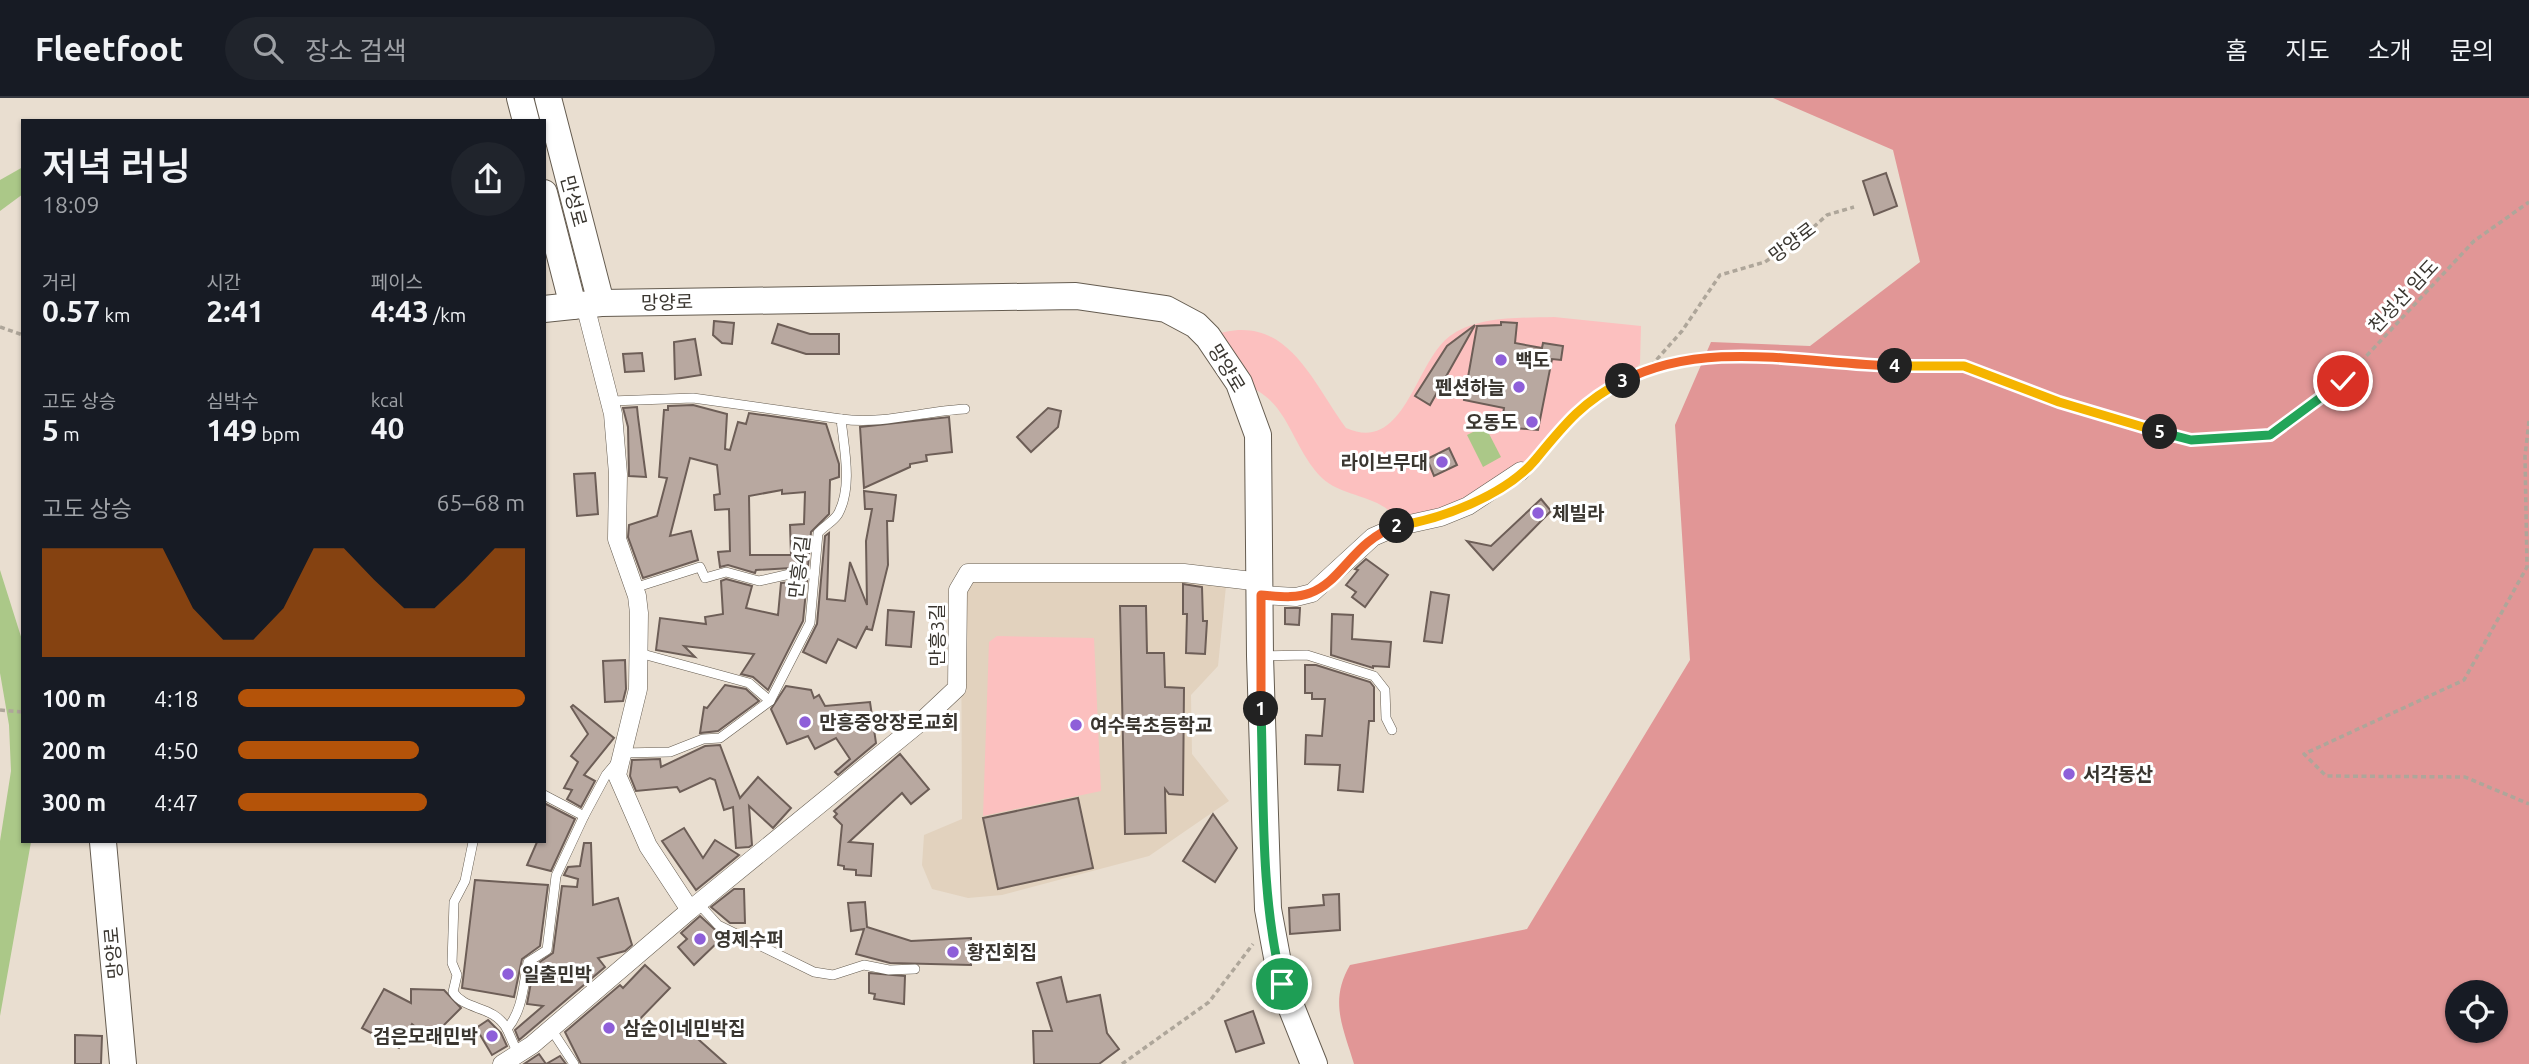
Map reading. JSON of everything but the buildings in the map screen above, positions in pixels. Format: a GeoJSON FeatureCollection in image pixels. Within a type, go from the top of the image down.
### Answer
{"type":"FeatureCollection","features":[{"type":"Feature","properties":{"kind":"main road"},"geometry":{"type":"LineString","coordinates":[[520,98],[525,119]]}},
{"type":"Feature","properties":{"kind":"main road","name":"만성로"},"geometry":{"type":"LineString","coordinates":[[548,98],[587,305]]}},
{"type":"Feature","properties":{"kind":"main road","name":"만성로"},"geometry":{"type":"LineString","coordinates":[[546,198],[587,305]]}},
{"type":"Feature","properties":{"kind":"main road","name":"망양로"},"geometry":{"type":"LineString","coordinates":[[546,309],[587,305],[1076,296],[1113,299],[1177,313],[1196,325],[1219,350],[1239,383],[1254,417],[1260,456],[1260,656],[1265,856],[1270,923],[1282,984],[1314,1064]]}},
{"type":"Feature","properties":{"kind":"main road","name":"망양로"},"geometry":{"type":"LineString","coordinates":[[103,843],[123,1064]]}},
{"type":"Feature","properties":{"kind":"street"},"geometry":{"type":"LineString","coordinates":[[587,305],[611,401],[618,474],[615,527],[639,613],[636,701],[619,758],[619,786],[648,846],[694,906]]}},
{"type":"Feature","properties":{"kind":"street"},"geometry":{"type":"LineString","coordinates":[[1261,588],[1296,597],[1312,593],[1373,537],[1396,527],[1441,517],[1468,506],[1521,471]]}},
{"type":"Feature","properties":{"kind":"street","name":"만흥3길"},"geometry":{"type":"LineString","coordinates":[[502,1064],[551,1029],[694,906],[923,720],[957,688],[958,590],[968,573],[1184,573],[1261,588]]}},
{"type":"Feature","properties":{"kind":"lane"},"geometry":{"type":"LineString","coordinates":[[611,401],[693,398],[841,419],[885,419],[932,410],[965,409]]}},
{"type":"Feature","properties":{"kind":"lane","name":"만흥4길"},"geometry":{"type":"LineString","coordinates":[[619,758],[670,752],[704,739],[720,738],[770,701],[810,623],[818,533],[837,516],[845,490],[841,419]]}},
{"type":"Feature","properties":{"kind":"lane"},"geometry":{"type":"LineString","coordinates":[[634,588],[700,567],[705,578],[726,572],[760,581],[790,574],[814,574]]}},
{"type":"Feature","properties":{"kind":"lane"},"geometry":{"type":"LineString","coordinates":[[639,653],[749,683],[770,701]]}},
{"type":"Feature","properties":{"kind":"lane"},"geometry":{"type":"LineString","coordinates":[[1260,656],[1307,655],[1374,676],[1385,690],[1386,718],[1392,730]]}},
{"type":"Feature","properties":{"kind":"lane"},"geometry":{"type":"LineString","coordinates":[[507,1029],[514,1021],[518,1009],[528,962],[547,950],[549,945],[548,925],[556,876],[584,816],[606,775],[619,758]]}},
{"type":"Feature","properties":{"kind":"lane"},"geometry":{"type":"LineString","coordinates":[[546,796],[584,816]]}},
{"type":"Feature","properties":{"kind":"lane"},"geometry":{"type":"LineString","coordinates":[[473,843],[465,881],[454,902],[452,963],[457,975],[453,992],[462,1002],[497,1015],[507,1029],[518,1054]]}},
{"type":"Feature","properties":{"kind":"lane"},"geometry":{"type":"LineString","coordinates":[[694,906],[719,925],[814,972],[833,975],[864,965],[889,970],[915,969]]}},
{"type":"Feature","properties":{"kind":"lane"},"geometry":{"type":"LineString","coordinates":[[551,1029],[574,1064]]}},
{"type":"Feature","properties":{"kind":"path","name":"천성산 임도"},"geometry":{"type":"LineString","coordinates":[[1521,471],[1535,460],[1544,444],[1576,410],[1649,367],[1722,355],[1873,365],[1964,366],[2059,402],[2191,440],[2270,435],[2343,381],[2474,241],[2529,202]]}},
{"type":"Feature","properties":{"kind":"path","name":"망양로"},"geometry":{"type":"LineString","coordinates":[[1649,367],[1682,331],[1720,275],[1765,262],[1827,215],[1854,207]]}},
{"type":"Feature","properties":{"kind":"path"},"geometry":{"type":"LineString","coordinates":[[0,327],[21,334]]}},
{"type":"Feature","properties":{"kind":"path"},"geometry":{"type":"LineString","coordinates":[[2529,421],[2525,457],[2527,567],[2464,680],[2304,754],[2326,776],[2465,777],[2529,804]]}},
{"type":"Feature","properties":{"kind":"path"},"geometry":{"type":"LineString","coordinates":[[1,710],[21,712]]}},
{"type":"Feature","properties":{"kind":"path"},"geometry":{"type":"LineString","coordinates":[[1122,1064],[1209,1003],[1270,923]]}},
{"type":"Feature","properties":{"kind":"shaded area"},"geometry":{"type":"Polygon","coordinates":[[[1773,98],[2529,98],[2529,1064],[1354,1064],[1342,1026],[1339,1002],[1340,990],[1350,965],[1527,929],[1690,660],[1675,425],[1711,342],[1810,346],[1920,262],[1893,150],[1773,98]]]}},
{"type":"Feature","properties":{"kind":"shaded area"},"geometry":{"type":"Polygon","coordinates":[[[21,168],[21,195],[0,211],[0,180],[21,168]]]}},
{"type":"Feature","properties":{"kind":"shaded area"},"geometry":{"type":"Polygon","coordinates":[[[1554,317],[1641,326],[1640,364],[1619,383],[1576,410],[1544,444],[1535,460],[1497,489],[1468,506],[1395,520],[1391,512],[1383,506],[1340,489],[1322,478],[1302,451],[1279,411],[1269,399],[1239,383],[1208,337],[1235,330],[1257,332],[1276,340],[1307,370],[1346,428],[1367,433],[1383,428],[1397,416],[1429,362],[1453,334],[1489,321],[1554,317]]]}},
{"type":"Feature","properties":{"kind":"shaded area"},"geometry":{"type":"Polygon","coordinates":[[[1485,426],[1501,457],[1483,467],[1467,435],[1485,426]]]}},
{"type":"Feature","properties":{"kind":"shaded area"},"geometry":{"type":"Polygon","coordinates":[[[0,570],[21,637],[21,843],[31,843],[0,1016],[0,841],[11,771],[9,725],[0,673],[0,570]]]}},
{"type":"Feature","properties":{"kind":"shaded area","name":"여수북초등학교"},"geometry":{"type":"Polygon","coordinates":[[[972,575],[1153,577],[1226,586],[1218,666],[1191,695],[1192,754],[1229,801],[1149,856],[1002,895],[968,898],[932,889],[922,865],[924,835],[962,819],[961,588],[972,575]]]}},
{"type":"Feature","properties":{"kind":"shaded area"},"geometry":{"type":"Polygon","coordinates":[[[997,636],[1094,638],[1101,791],[983,816],[989,642],[997,636]]]}},
{"type":"Feature","properties":{"kind":"place","name":"백도"},"geometry":{"type":"Point","coordinates":[1501,360]}},
{"type":"Feature","properties":{"kind":"place","name":"펜션하늘"},"geometry":{"type":"Point","coordinates":[1519,387]}},
{"type":"Feature","properties":{"kind":"place","name":"오동도"},"geometry":{"type":"Point","coordinates":[1532,422]}},
{"type":"Feature","properties":{"kind":"place","name":"라이브무대"},"geometry":{"type":"Point","coordinates":[1442,462]}},
{"type":"Feature","properties":{"kind":"place","name":"체빌라"},"geometry":{"type":"Point","coordinates":[1538,513]}},
{"type":"Feature","properties":{"kind":"place","name":"만흥중앙장로교회"},"geometry":{"type":"Point","coordinates":[805,722]}},
{"type":"Feature","properties":{"kind":"place","name":"여수북초등학교"},"geometry":{"type":"Point","coordinates":[1076,725]}},
{"type":"Feature","properties":{"kind":"place","name":"서각동산"},"geometry":{"type":"Point","coordinates":[2069,774]}},
{"type":"Feature","properties":{"kind":"place","name":"영제수퍼"},"geometry":{"type":"Point","coordinates":[700,939]}},
{"type":"Feature","properties":{"kind":"place","name":"황진회집"},"geometry":{"type":"Point","coordinates":[953,952]}},
{"type":"Feature","properties":{"kind":"place","name":"일출민박"},"geometry":{"type":"Point","coordinates":[508,974]}},
{"type":"Feature","properties":{"kind":"place","name":"삼순이네민박집"},"geometry":{"type":"Point","coordinates":[609,1028]}},
{"type":"Feature","properties":{"kind":"place","name":"검은모래민박"},"geometry":{"type":"Point","coordinates":[492,1036]}},
{"type":"Feature","properties":{"kind":"route"},"geometry":{"type":"LineString","coordinates":[[1282,984],[1272,936],[1266,885],[1261,595],[1296,597],[1312,593],[1321,588],[1365,543],[1385,531],[1441,517],[1468,506],[1497,489],[1535,460],[1544,444],[1554,437],[1568,418],[1596,396],[1649,367],[1722,355],[1873,365],[1964,366],[2059,402],[2191,440],[2270,435],[2343,381]]}}]}
